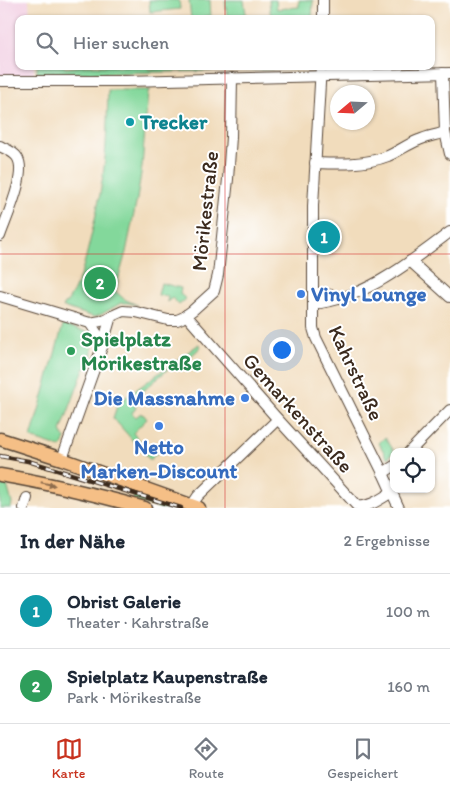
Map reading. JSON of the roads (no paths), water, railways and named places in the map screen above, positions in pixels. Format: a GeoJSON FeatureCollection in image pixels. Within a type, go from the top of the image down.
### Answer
{"type":"FeatureCollection","features":[{"type":"Feature","properties":{"kind":"main road"},"geometry":{"type":"LineString","coordinates":[[0,439],[62,459],[195,507]]}},
{"type":"Feature","properties":{"kind":"main road"},"geometry":{"type":"LineString","coordinates":[[0,475],[82,492],[145,508]]}},
{"type":"Feature","properties":{"kind":"street"},"geometry":{"type":"LineString","coordinates":[[323,0],[323,15]]}},
{"type":"Feature","properties":{"kind":"street"},"geometry":{"type":"LineString","coordinates":[[0,81],[125,81],[232,78],[321,71],[447,73],[445,132],[450,154]]}},
{"type":"Feature","properties":{"kind":"street","name":"Kahrstraße"},"geometry":{"type":"LineString","coordinates":[[321,71],[313,206],[314,328],[316,338],[390,488]]}},
{"type":"Feature","properties":{"kind":"street","name":"Mörikestraße"},"geometry":{"type":"LineString","coordinates":[[186,315],[214,291],[218,275],[231,137],[232,78]]}},
{"type":"Feature","properties":{"kind":"street"},"geometry":{"type":"LineString","coordinates":[[315,163],[349,164],[370,161],[389,155],[420,139],[445,132]]}},
{"type":"Feature","properties":{"kind":"street"},"geometry":{"type":"LineString","coordinates":[[0,146],[14,153],[17,157],[20,172],[17,189],[0,236]]}},
{"type":"Feature","properties":{"kind":"street"},"geometry":{"type":"LineString","coordinates":[[313,304],[322,303],[372,286],[450,232]]}},
{"type":"Feature","properties":{"kind":"street"},"geometry":{"type":"LineString","coordinates":[[410,261],[450,297]]}},
{"type":"Feature","properties":{"kind":"street"},"geometry":{"type":"LineString","coordinates":[[313,293],[341,297]]}},
{"type":"Feature","properties":{"kind":"street"},"geometry":{"type":"LineString","coordinates":[[0,296],[90,323],[101,321],[123,311],[136,312],[168,320],[177,320],[186,315]]}},
{"type":"Feature","properties":{"kind":"street","name":"Gemarkenstraße"},"geometry":{"type":"LineString","coordinates":[[186,315],[277,420],[357,506],[367,506],[390,493]]}},
{"type":"Feature","properties":{"kind":"street"},"geometry":{"type":"LineString","coordinates":[[62,459],[112,316]]}},
{"type":"Feature","properties":{"kind":"street"},"geometry":{"type":"LineString","coordinates":[[90,323],[98,335],[102,347]]}},
{"type":"Feature","properties":{"kind":"street"},"geometry":{"type":"LineString","coordinates":[[413,448],[450,410]]}},
{"type":"Feature","properties":{"kind":"street"},"geometry":{"type":"LineString","coordinates":[[195,507],[198,496],[277,420]]}},
{"type":"Feature","properties":{"kind":"street"},"geometry":{"type":"LineString","coordinates":[[383,473],[390,469]]}},
{"type":"Feature","properties":{"kind":"street","name":"Kahrstraße"},"geometry":{"type":"LineString","coordinates":[[392,493],[399,508]]}},
{"type":"Feature","properties":{"kind":"railway"},"geometry":{"type":"LineString","coordinates":[[0,456],[28,461],[181,508]]}},
{"type":"Feature","properties":{"kind":"place","name":"Trecker"},"geometry":{"type":"Point","coordinates":[130,122]}},
{"type":"Feature","properties":{"kind":"place","name":"Obrist Galerie"},"geometry":{"type":"Point","coordinates":[324,237]}},
{"type":"Feature","properties":{"kind":"place","name":"Spielplatz Kaupenstraße"},"geometry":{"type":"Point","coordinates":[100,283]}},
{"type":"Feature","properties":{"kind":"place","name":"Vinyl Lounge"},"geometry":{"type":"Point","coordinates":[301,294]}},
{"type":"Feature","properties":{"kind":"place","name":"Spielplatz Mörikestraße"},"geometry":{"type":"Point","coordinates":[71,351]}},
{"type":"Feature","properties":{"kind":"place","name":"Die Massnahme"},"geometry":{"type":"Point","coordinates":[245,398]}},
{"type":"Feature","properties":{"kind":"place","name":"Netto Marken-Discount"},"geometry":{"type":"Point","coordinates":[159,426]}}]}
